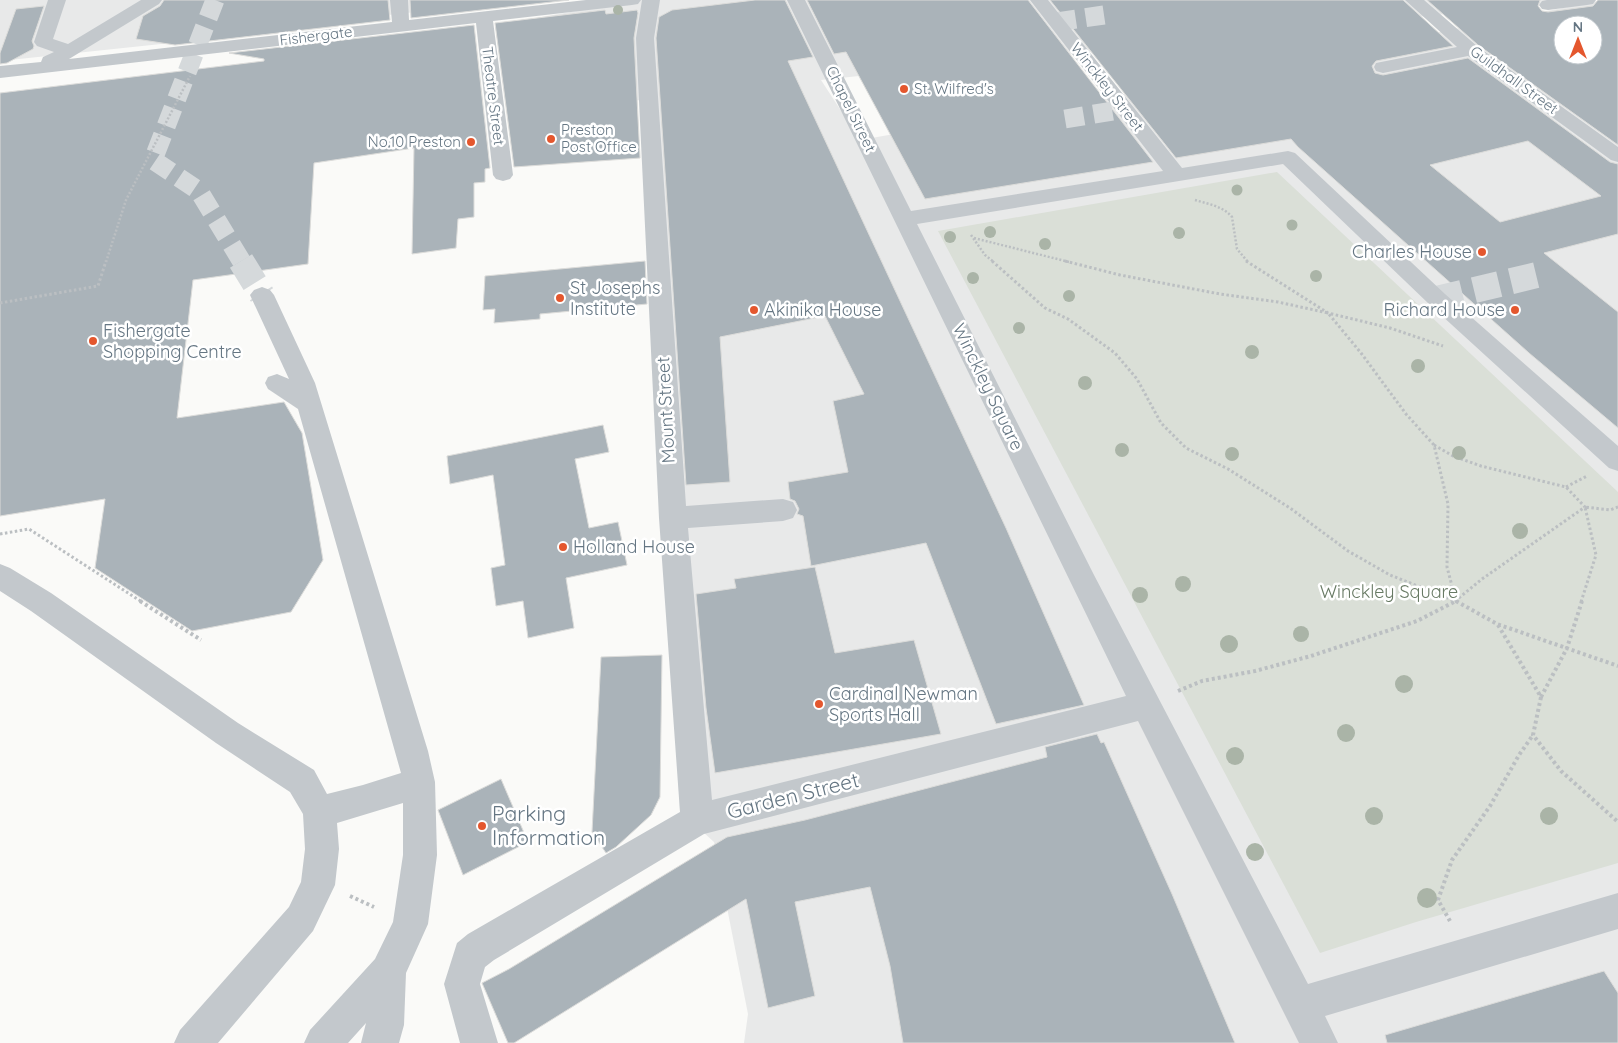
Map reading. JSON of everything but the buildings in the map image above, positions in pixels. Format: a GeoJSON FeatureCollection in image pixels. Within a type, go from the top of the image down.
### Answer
{"type":"FeatureCollection","features":[{"type":"Feature","properties":{"kind":"street"},"geometry":{"type":"LineString","coordinates":[[57,0],[43,42],[70,51]]}},
{"type":"Feature","properties":{"kind":"street"},"geometry":{"type":"LineString","coordinates":[[32,68],[70,51],[153,0]]}},
{"type":"Feature","properties":{"kind":"street"},"geometry":{"type":"LineString","coordinates":[[399,0],[401,26]]}},
{"type":"Feature","properties":{"kind":"street","name":"Fishergate"},"geometry":{"type":"LineString","coordinates":[[0,72],[632,0]]}},
{"type":"Feature","properties":{"kind":"street","name":"Mount Street"},"geometry":{"type":"LineString","coordinates":[[651,0],[646,38],[672,518],[697,820]]}},
{"type":"Feature","properties":{"kind":"street","name":"Winckley Street"},"geometry":{"type":"LineString","coordinates":[[1039,0],[1171,175]]}},
{"type":"Feature","properties":{"kind":"street","name":"Guildhall Street"},"geometry":{"type":"LineString","coordinates":[[1414,0],[1471,50],[1618,156]]}},
{"type":"Feature","properties":{"kind":"street"},"geometry":{"type":"LineString","coordinates":[[1548,5],[1587,0]]}},
{"type":"Feature","properties":{"kind":"street","name":"Chapel Street"},"geometry":{"type":"LineString","coordinates":[[798,4],[905,219]]}},
{"type":"Feature","properties":{"kind":"street","name":"Theatre Street"},"geometry":{"type":"LineString","coordinates":[[484,16],[503,175]]}},
{"type":"Feature","properties":{"kind":"street"},"geometry":{"type":"LineString","coordinates":[[1383,67],[1471,50]]}},
{"type":"Feature","properties":{"kind":"street"},"geometry":{"type":"LineString","coordinates":[[905,219],[1288,157],[1437,299],[1618,461]]}},
{"type":"Feature","properties":{"kind":"street","name":"Winckley Square"},"geometry":{"type":"LineString","coordinates":[[905,219],[1146,706],[1318,1043]]}},
{"type":"Feature","properties":{"kind":"street"},"geometry":{"type":"LineString","coordinates":[[262,294],[303,383],[412,751],[419,782],[420,855],[410,924],[388,972],[323,1043]]}},
{"type":"Feature","properties":{"kind":"street"},"geometry":{"type":"LineString","coordinates":[[277,384],[308,403]]}},
{"type":"Feature","properties":{"kind":"street"},"geometry":{"type":"LineString","coordinates":[[672,518],[784,510]]}},
{"type":"Feature","properties":{"kind":"street"},"geometry":{"type":"LineString","coordinates":[[0,576],[41,602],[227,733],[302,781],[319,812],[322,849],[318,885],[301,919],[193,1043]]}},
{"type":"Feature","properties":{"kind":"street","name":"Garden Street"},"geometry":{"type":"LineString","coordinates":[[479,1043],[462,984],[470,956],[481,947],[697,820],[1146,706]]}},
{"type":"Feature","properties":{"kind":"street"},"geometry":{"type":"LineString","coordinates":[[319,812],[362,801],[419,782]]}},
{"type":"Feature","properties":{"kind":"street"},"geometry":{"type":"LineString","coordinates":[[1298,1005],[1618,911]]}},
{"type":"Feature","properties":{"kind":"street"},"geometry":{"type":"LineString","coordinates":[[380,1043],[385,1025],[388,972]]}},
{"type":"Feature","properties":{"kind":"path"},"geometry":{"type":"LineString","coordinates":[[0,303],[98,286],[126,200],[194,69]]}},
{"type":"Feature","properties":{"kind":"path"},"geometry":{"type":"LineString","coordinates":[[1171,175],[1184,196],[1230,213],[1237,249],[1245,260],[1328,313],[1361,353],[1406,414],[1434,445],[1453,456],[1481,466],[1566,486],[1585,507],[1596,555],[1567,648],[1541,697],[1533,735],[1519,755],[1490,806],[1452,860],[1438,900],[1470,953]]}},
{"type":"Feature","properties":{"kind":"path"},"geometry":{"type":"LineString","coordinates":[[1448,348],[1390,328],[1328,313],[1278,302],[1220,294],[1120,275],[974,238],[985,255],[1045,308],[1068,320],[1115,353],[1137,379],[1161,423],[1186,448],[1228,469],[1290,508],[1348,551],[1390,575],[1456,601],[1497,624],[1618,666]]}},
{"type":"Feature","properties":{"kind":"path"},"geometry":{"type":"LineString","coordinates":[[1434,445],[1448,504],[1447,567],[1456,601]]}},
{"type":"Feature","properties":{"kind":"path"},"geometry":{"type":"LineString","coordinates":[[1146,706],[1202,681],[1255,671],[1311,656],[1417,621],[1456,601],[1482,579],[1585,507],[1610,510],[1618,507]]}},
{"type":"Feature","properties":{"kind":"path"},"geometry":{"type":"LineString","coordinates":[[0,534],[29,529],[201,640]]}},
{"type":"Feature","properties":{"kind":"path"},"geometry":{"type":"LineString","coordinates":[[1497,624],[1541,697]]}},
{"type":"Feature","properties":{"kind":"path"},"geometry":{"type":"LineString","coordinates":[[1533,735],[1544,753],[1594,802],[1618,822]]}},
{"type":"Feature","properties":{"kind":"path"},"geometry":{"type":"LineString","coordinates":[[345,894],[380,909]]}},
{"type":"Feature","properties":{"kind":"shaded area"},"geometry":{"type":"Polygon","coordinates":[[[0,0],[521,0],[380,16],[381,21],[0,61],[0,0]]]}},
{"type":"Feature","properties":{"kind":"shaded area"},"geometry":{"type":"Polygon","coordinates":[[[640,0],[1578,0],[821,80],[860,140],[1102,98],[1603,0],[1618,0],[1618,1043],[744,1043],[748,1014],[714,842],[680,811],[641,100],[508,114],[495,25],[640,0]]]}},
{"type":"Feature","properties":{"kind":"green space","name":"Winckley Square"},"geometry":{"type":"Polygon","coordinates":[[[1277,172],[1618,492],[1618,863],[1416,922],[1320,953],[938,231],[1277,172]]]}},
{"type":"Feature","properties":{"kind":"tunnel"},"geometry":{"type":"LineString","coordinates":[[215,0],[153,160],[199,191],[242,262]]}},
{"type":"Feature","properties":{"kind":"tunnel"},"geometry":{"type":"LineString","coordinates":[[1057,22],[1104,15]]}},
{"type":"Feature","properties":{"kind":"tunnel"},"geometry":{"type":"LineString","coordinates":[[1065,119],[1125,109]]}},
{"type":"Feature","properties":{"kind":"tunnel"},"geometry":{"type":"LineString","coordinates":[[241,261],[262,295]]}},
{"type":"Feature","properties":{"kind":"tunnel"},"geometry":{"type":"LineString","coordinates":[[1437,299],[1541,274]]}},
{"type":"Feature","properties":{"kind":"place","name":"St. Wilfred's"},"geometry":{"type":"Point","coordinates":[904,89]}},
{"type":"Feature","properties":{"kind":"place","name":"Preston Post Office"},"geometry":{"type":"Point","coordinates":[551,139]}},
{"type":"Feature","properties":{"kind":"place","name":"No.10 Preston"},"geometry":{"type":"Point","coordinates":[471,142]}},
{"type":"Feature","properties":{"kind":"place","name":"Charles House"},"geometry":{"type":"Point","coordinates":[1482,252]}},
{"type":"Feature","properties":{"kind":"place","name":"St Josephs Institute"},"geometry":{"type":"Point","coordinates":[560,298]}},
{"type":"Feature","properties":{"kind":"place","name":"Akinika House"},"geometry":{"type":"Point","coordinates":[754,310]}},
{"type":"Feature","properties":{"kind":"place","name":"Richard House"},"geometry":{"type":"Point","coordinates":[1515,310]}},
{"type":"Feature","properties":{"kind":"place","name":"Fishergate Shopping Centre"},"geometry":{"type":"Point","coordinates":[93,341]}},
{"type":"Feature","properties":{"kind":"place","name":"Holland House"},"geometry":{"type":"Point","coordinates":[563,547]}},
{"type":"Feature","properties":{"kind":"place","name":"Cardinal Newman Sports Hall"},"geometry":{"type":"Point","coordinates":[819,704]}},
{"type":"Feature","properties":{"kind":"place","name":"Parking Information"},"geometry":{"type":"Point","coordinates":[482,826]}}]}
